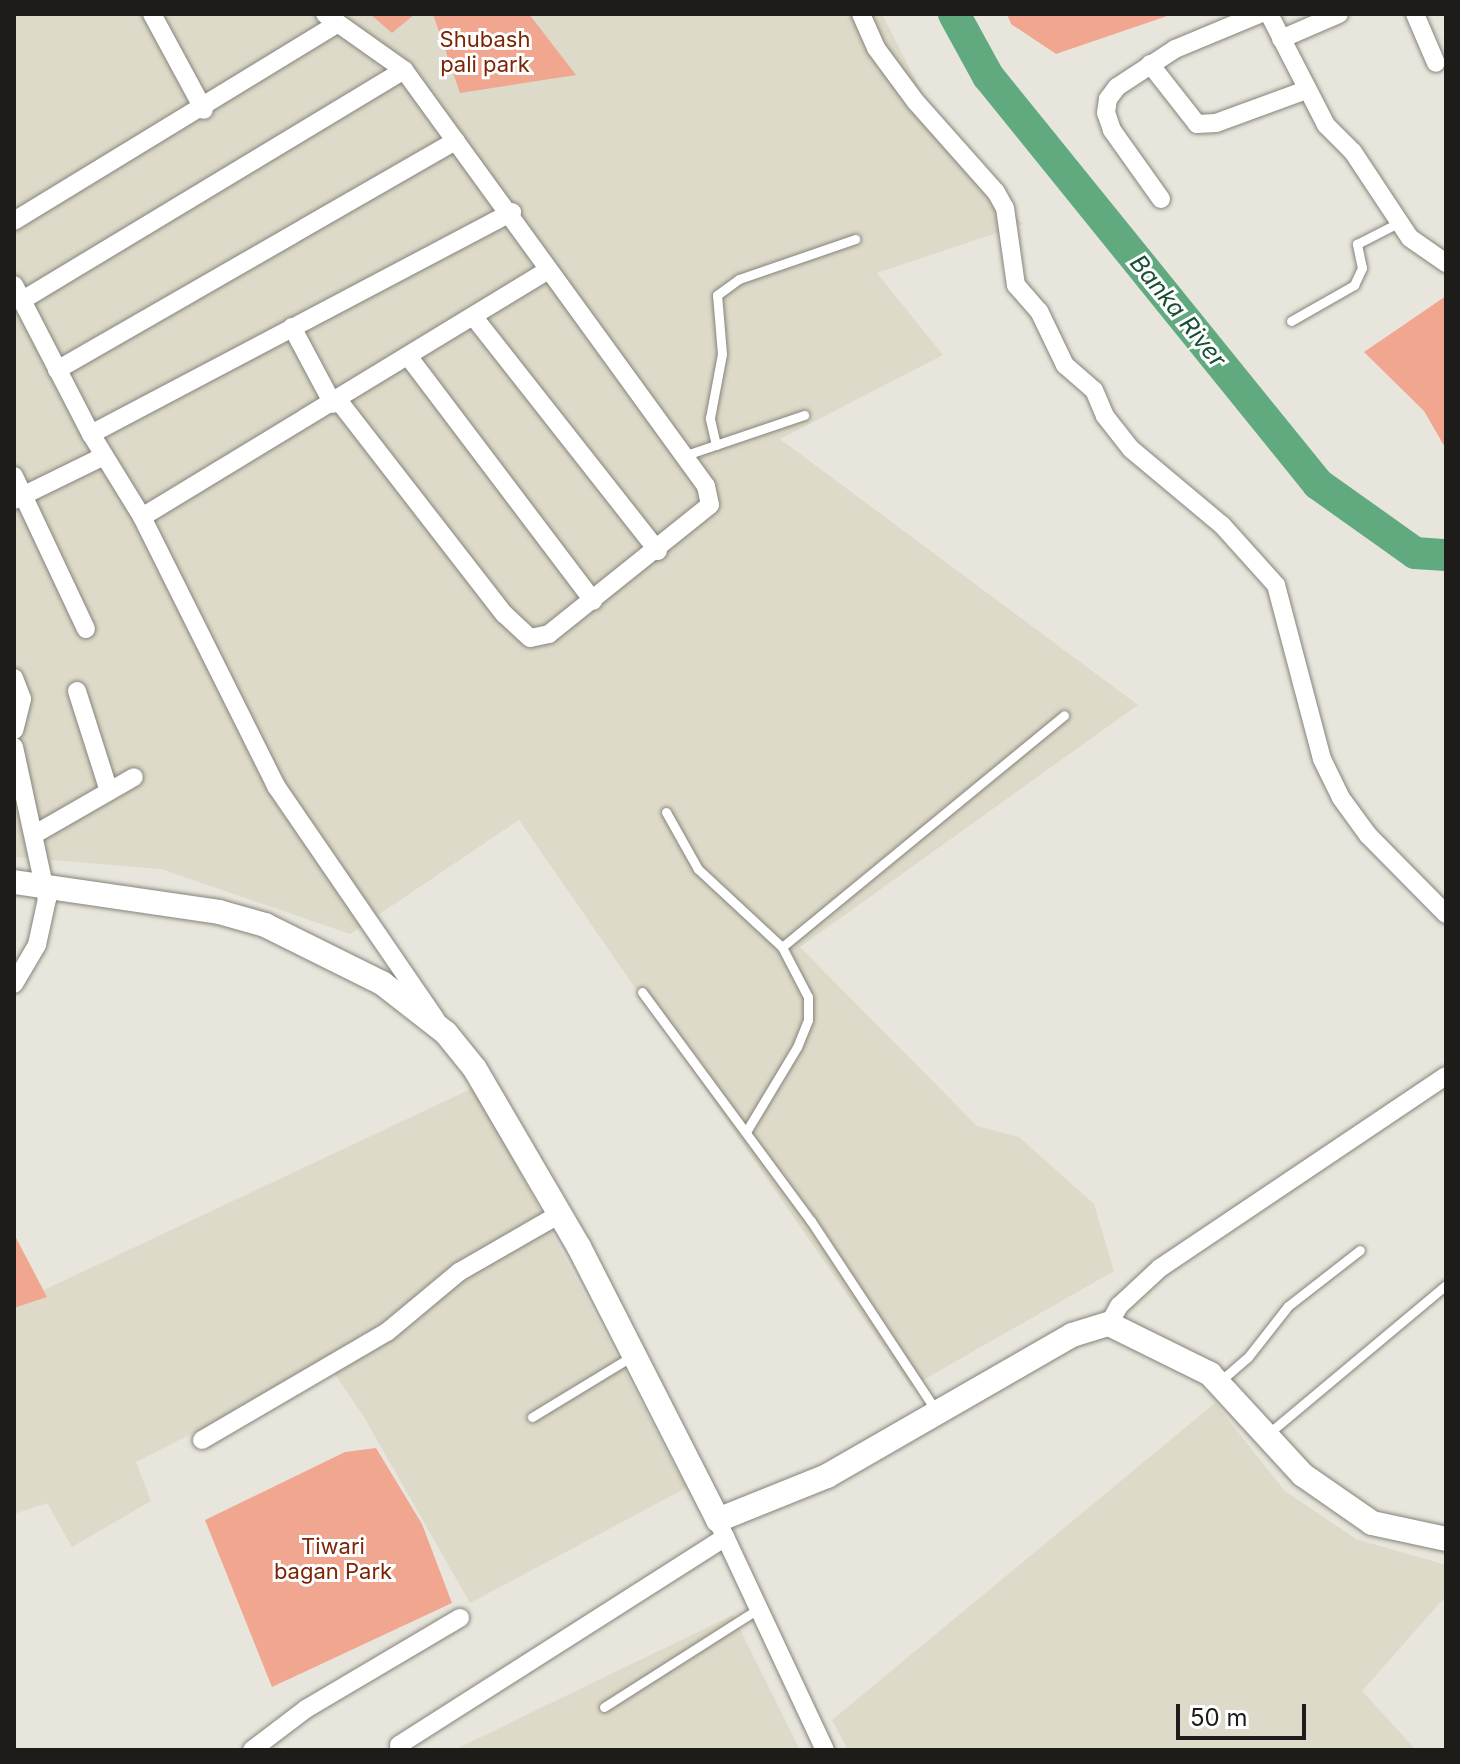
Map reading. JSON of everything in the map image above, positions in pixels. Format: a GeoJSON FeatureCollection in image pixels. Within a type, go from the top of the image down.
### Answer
{"type":"FeatureCollection","features":[{"type":"Feature","properties":{"kind":"street"},"geometry":{"type":"LineString","coordinates":[[152,14],[204,110]]}},
{"type":"Feature","properties":{"kind":"street"},"geometry":{"type":"LineString","coordinates":[[861,14],[876,48],[916,102],[996,192],[1005,208],[1016,285],[1039,311],[1065,365],[1094,390],[1105,416],[1131,449],[1222,525],[1276,585],[1322,759],[1341,798],[1368,835],[1446,914]]}},
{"type":"Feature","properties":{"kind":"street"},"geometry":{"type":"LineString","coordinates":[[1161,199],[1106,113],[1117,87],[1150,64],[1259,14]]}},
{"type":"Feature","properties":{"kind":"street"},"geometry":{"type":"LineString","coordinates":[[1269,14],[1306,90],[1398,223],[1433,258],[1446,263]]}},
{"type":"Feature","properties":{"kind":"street"},"geometry":{"type":"LineString","coordinates":[[1281,39],[1339,14]]}},
{"type":"Feature","properties":{"kind":"street"},"geometry":{"type":"LineString","coordinates":[[1415,14],[1436,63]]}},
{"type":"Feature","properties":{"kind":"street"},"geometry":{"type":"LineString","coordinates":[[14,221],[204,110],[331,19],[404,70],[512,212],[548,270],[706,486],[710,505],[658,551],[549,634],[530,638],[520,632],[336,402],[292,327]]}},
{"type":"Feature","properties":{"kind":"street"},"geometry":{"type":"LineString","coordinates":[[1150,64],[1197,124],[1216,123],[1306,90]]}},
{"type":"Feature","properties":{"kind":"street"},"geometry":{"type":"LineString","coordinates":[[404,70],[18,293],[91,434],[142,517],[276,786],[446,1033],[475,1069],[560,1214],[722,1529],[825,1750]]}},
{"type":"Feature","properties":{"kind":"street"},"geometry":{"type":"LineString","coordinates":[[57,370],[456,141]]}},
{"type":"Feature","properties":{"kind":"street"},"geometry":{"type":"LineString","coordinates":[[91,434],[512,212]]}},
{"type":"Feature","properties":{"kind":"street"},"geometry":{"type":"LineString","coordinates":[[142,517],[336,402],[548,270]]}},
{"type":"Feature","properties":{"kind":"street"},"geometry":{"type":"LineString","coordinates":[[473,316],[658,551]]}},
{"type":"Feature","properties":{"kind":"street"},"geometry":{"type":"LineString","coordinates":[[408,356],[593,601]]}},
{"type":"Feature","properties":{"kind":"street"},"geometry":{"type":"LineString","coordinates":[[19,497],[104,456]]}},
{"type":"Feature","properties":{"kind":"street"},"geometry":{"type":"LineString","coordinates":[[14,476],[19,497],[86,629]]}},
{"type":"Feature","properties":{"kind":"street"},"geometry":{"type":"LineString","coordinates":[[14,678],[22,699],[14,730]]}},
{"type":"Feature","properties":{"kind":"street"},"geometry":{"type":"LineString","coordinates":[[77,691],[109,791]]}},
{"type":"Feature","properties":{"kind":"street"},"geometry":{"type":"LineString","coordinates":[[14,747],[46,888],[37,945],[14,984]]}},
{"type":"Feature","properties":{"kind":"street"},"geometry":{"type":"LineString","coordinates":[[35,834],[134,777]]}},
{"type":"Feature","properties":{"kind":"street"},"geometry":{"type":"LineString","coordinates":[[14,882],[219,912],[265,925],[382,983],[446,1033]]}},
{"type":"Feature","properties":{"kind":"street"},"geometry":{"type":"LineString","coordinates":[[1109,1324],[1119,1306],[1160,1268],[1446,1076]]}},
{"type":"Feature","properties":{"kind":"street"},"geometry":{"type":"LineString","coordinates":[[202,1440],[387,1332],[459,1272],[560,1214]]}},
{"type":"Feature","properties":{"kind":"street"},"geometry":{"type":"LineString","coordinates":[[399,1745],[722,1529],[827,1476],[1072,1335],[1109,1324],[1145,1338],[1218,1383],[1303,1475],[1372,1523],[1446,1539]]}},
{"type":"Feature","properties":{"kind":"street"},"geometry":{"type":"LineString","coordinates":[[252,1750],[297,1715],[460,1618]]}},
{"type":"Feature","properties":{"kind":"lane"},"geometry":{"type":"LineString","coordinates":[[1291,321],[1354,285],[1362,268],[1357,244],[1398,223]]}},
{"type":"Feature","properties":{"kind":"lane"},"geometry":{"type":"LineString","coordinates":[[716,445],[710,418],[722,354],[717,295],[739,279],[855,239]]}},
{"type":"Feature","properties":{"kind":"lane"},"geometry":{"type":"LineString","coordinates":[[683,456],[804,415]]}},
{"type":"Feature","properties":{"kind":"lane"},"geometry":{"type":"LineString","coordinates":[[782,947],[1064,715]]}},
{"type":"Feature","properties":{"kind":"lane"},"geometry":{"type":"LineString","coordinates":[[666,812],[698,869],[782,947],[808,997],[808,1020],[746,1132]]}},
{"type":"Feature","properties":{"kind":"lane"},"geometry":{"type":"LineString","coordinates":[[642,992],[876,1314],[937,1412]]}},
{"type":"Feature","properties":{"kind":"lane"},"geometry":{"type":"LineString","coordinates":[[1218,1383],[1248,1357],[1288,1306],[1360,1250]]}},
{"type":"Feature","properties":{"kind":"lane"},"geometry":{"type":"LineString","coordinates":[[1267,1436],[1446,1285]]}},
{"type":"Feature","properties":{"kind":"lane"},"geometry":{"type":"LineString","coordinates":[[532,1417],[634,1355]]}},
{"type":"Feature","properties":{"kind":"lane"},"geometry":{"type":"LineString","coordinates":[[604,1707],[758,1609]]}},
{"type":"Feature","properties":{"kind":"shaded area"},"geometry":{"type":"Polygon","coordinates":[[[14,14],[882,14],[955,157],[1023,224],[877,273],[943,355],[780,439],[1138,705],[800,947],[977,1126],[1019,1137],[1094,1204],[1114,1271],[911,1387],[519,820],[350,934],[161,869],[14,857],[14,14]]]}},
{"type":"Feature","properties":{"kind":"shaded area"},"geometry":{"type":"Polygon","coordinates":[[[475,1087],[686,1488],[470,1603],[364,1417],[328,1364],[136,1462],[151,1501],[72,1547],[47,1503],[14,1514],[14,1304],[475,1087]]]}},
{"type":"Feature","properties":{"kind":"shaded area"},"geometry":{"type":"Polygon","coordinates":[[[1215,1403],[1285,1491],[1356,1539],[1446,1565],[1446,1596],[1362,1691],[1416,1750],[848,1750],[832,1720],[1215,1403]]]}},
{"type":"Feature","properties":{"kind":"shaded area"},"geometry":{"type":"Polygon","coordinates":[[[733,1615],[800,1750],[454,1750],[733,1615]]]}},
{"type":"Feature","properties":{"kind":"green space","name":"Shubash pali park"},"geometry":{"type":"Polygon","coordinates":[[[370,14],[415,14],[392,33],[370,14]]]}},
{"type":"Feature","properties":{"kind":"green space","name":"Shubash pali park"},"geometry":{"type":"Polygon","coordinates":[[[433,14],[529,14],[576,75],[460,93],[433,14]]]}},
{"type":"Feature","properties":{"kind":"green space"},"geometry":{"type":"Polygon","coordinates":[[[1007,14],[1173,14],[1056,54],[1011,24],[1007,14]]]}},
{"type":"Feature","properties":{"kind":"green space"},"geometry":{"type":"Polygon","coordinates":[[[1446,296],[1446,449],[1424,411],[1364,352],[1446,296]]]}},
{"type":"Feature","properties":{"kind":"green space"},"geometry":{"type":"Polygon","coordinates":[[[14,1234],[47,1297],[14,1308],[14,1234]]]}},
{"type":"Feature","properties":{"kind":"green space","name":"Tiwari bagan Park"},"geometry":{"type":"Polygon","coordinates":[[[376,1448],[422,1524],[452,1603],[272,1687],[205,1520],[345,1452],[376,1448]]]}},
{"type":"Feature","properties":{"kind":"waterway","name":"Banka River"},"geometry":{"type":"LineString","coordinates":[[954,14],[988,76],[1318,484],[1415,553],[1446,555]]}}]}
